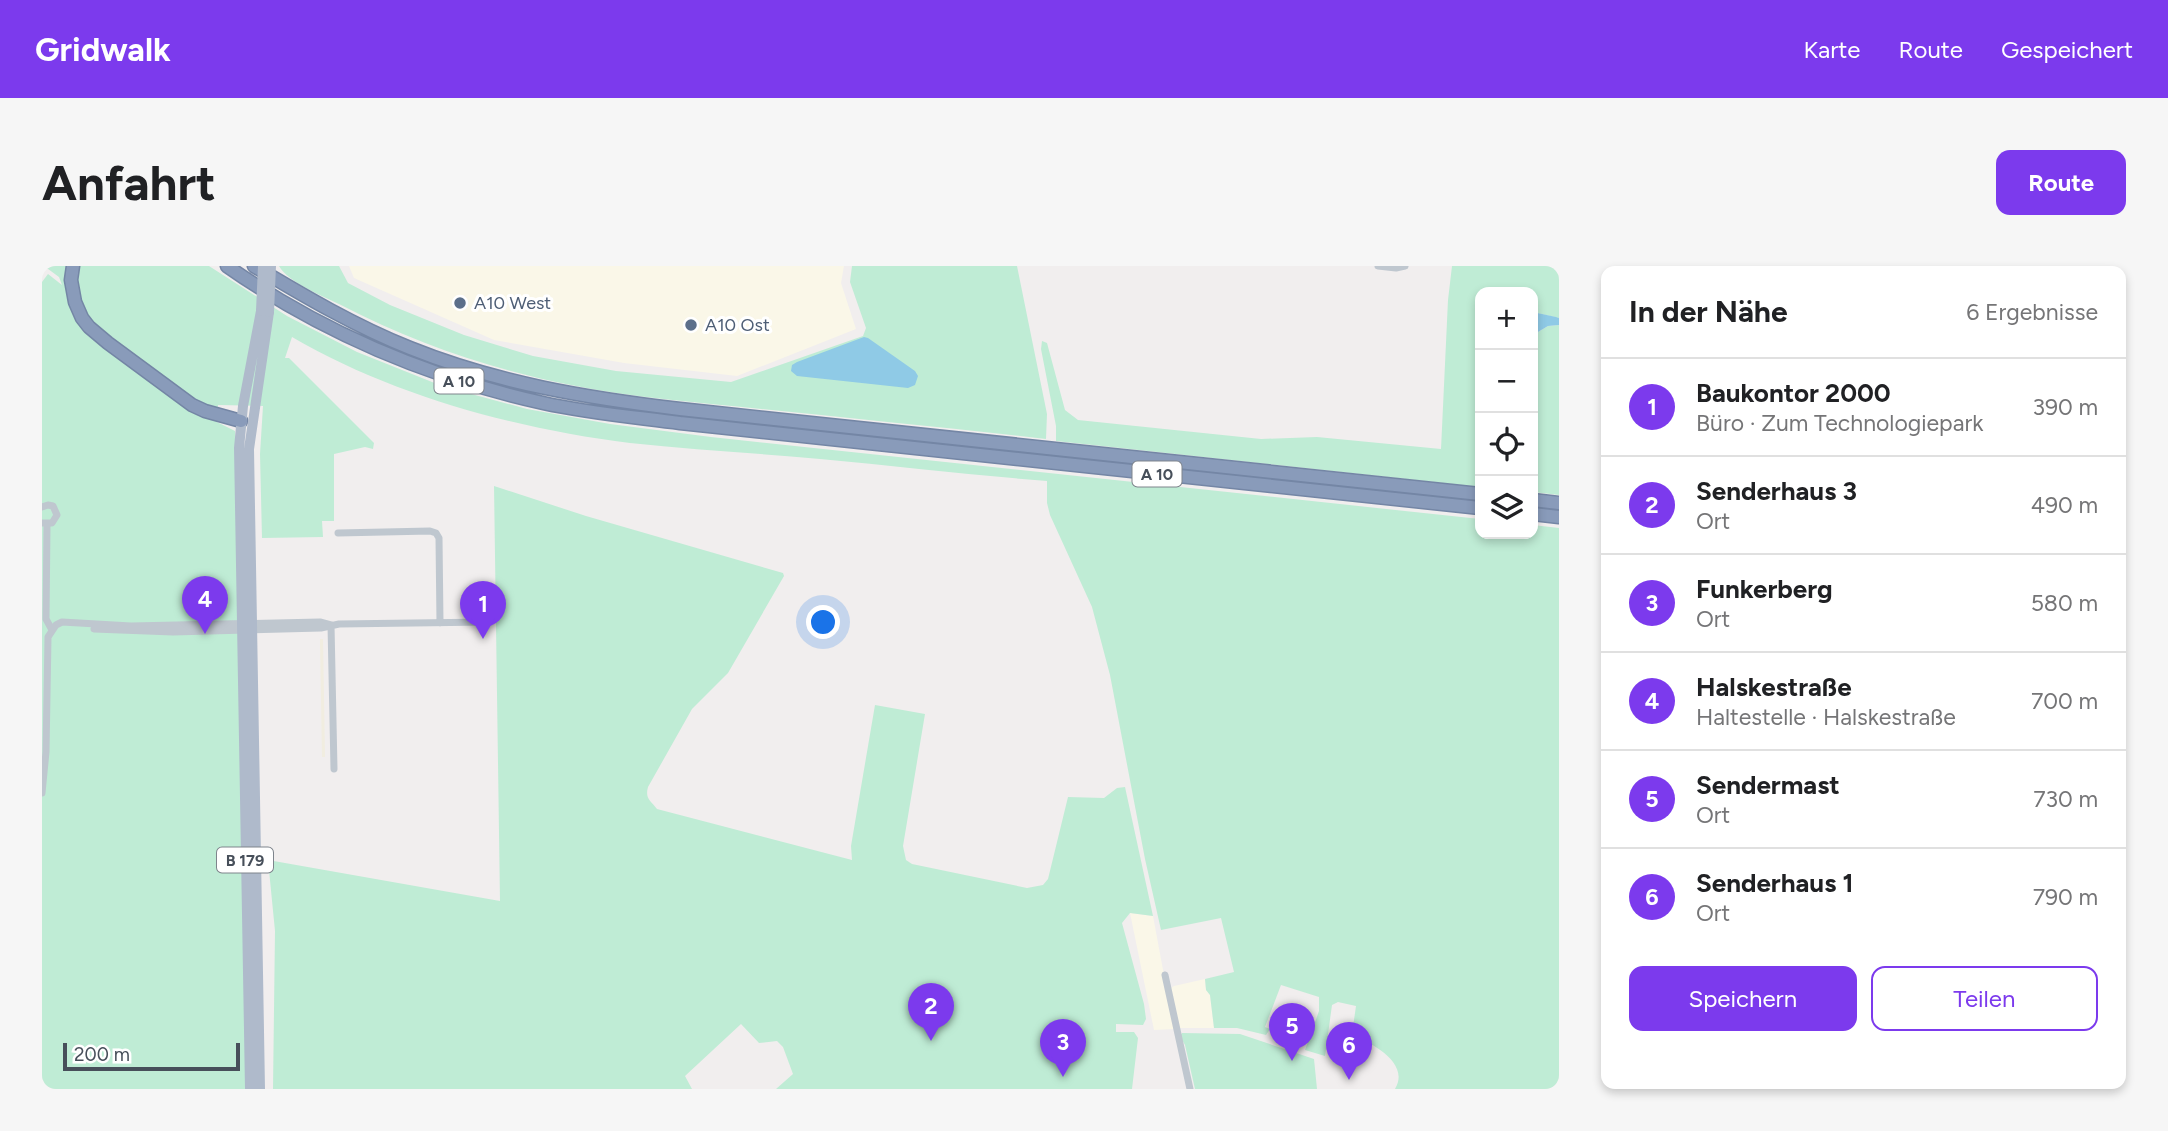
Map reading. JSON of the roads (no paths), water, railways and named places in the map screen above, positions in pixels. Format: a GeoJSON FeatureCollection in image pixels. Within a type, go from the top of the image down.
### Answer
{"type":"FeatureCollection","features":[{"type":"Feature","properties":{"kind":"highway"},"geometry":{"type":"LineString","coordinates":[[76,266],[74,296],[89,327],[175,394],[205,411],[246,421]]}},
{"type":"Feature","properties":{"kind":"highway","name":"A 10"},"geometry":{"type":"LineString","coordinates":[[227,266],[289,306],[393,356],[452,379],[545,404],[694,424],[1475,507]]}},
{"type":"Feature","properties":{"kind":"highway","name":"A 10"},"geometry":{"type":"LineString","coordinates":[[254,266],[312,301],[409,348],[502,379],[558,392],[680,409],[1475,493]]}},
{"type":"Feature","properties":{"kind":"highway"},"geometry":{"type":"LineString","coordinates":[[1538,501],[1559,503]]}},
{"type":"Feature","properties":{"kind":"highway"},"geometry":{"type":"LineString","coordinates":[[1538,515],[1559,517]]}},
{"type":"Feature","properties":{"kind":"main road","name":"B 179"},"geometry":{"type":"LineString","coordinates":[[263,266],[265,312]]}},
{"type":"Feature","properties":{"kind":"main road","name":"B 179"},"geometry":{"type":"LineString","coordinates":[[260,1089],[239,448],[246,421],[271,266]]}},
{"type":"Feature","properties":{"kind":"main road","name":"B 179"},"geometry":{"type":"LineString","coordinates":[[246,626],[250,1089]]}},
{"type":"Feature","properties":{"kind":"street"},"geometry":{"type":"LineString","coordinates":[[1378,266],[1405,266]]}},
{"type":"Feature","properties":{"kind":"street"},"geometry":{"type":"LineString","coordinates":[[42,507],[48,505],[56,510],[56,520],[44,524],[46,619],[52,630]]}},
{"type":"Feature","properties":{"kind":"street"},"geometry":{"type":"LineString","coordinates":[[338,533],[436,533],[439,538],[440,623]]}},
{"type":"Feature","properties":{"kind":"street"},"geometry":{"type":"LineString","coordinates":[[42,793],[46,752],[48,638],[52,630],[62,622],[131,626],[321,628],[331,625],[486,622]]}},
{"type":"Feature","properties":{"kind":"street"},"geometry":{"type":"LineString","coordinates":[[331,625],[334,769]]}},
{"type":"Feature","properties":{"kind":"street"},"geometry":{"type":"LineString","coordinates":[[1165,975],[1190,1089]]}},
{"type":"Feature","properties":{"kind":"water"},"geometry":{"type":"Polygon","coordinates":[[[1538,313],[1559,318],[1559,325],[1548,326],[1538,332],[1538,313]]]}},
{"type":"Feature","properties":{"kind":"water"},"geometry":{"type":"Polygon","coordinates":[[[864,337],[915,371],[918,376],[915,385],[908,388],[797,376],[791,371],[792,365],[797,362],[864,337]]]}},
{"type":"Feature","properties":{"kind":"place","name":"A10 West"},"geometry":{"type":"Point","coordinates":[460,303]}},
{"type":"Feature","properties":{"kind":"place","name":"A10 Ost"},"geometry":{"type":"Point","coordinates":[691,325]}},
{"type":"Feature","properties":{"kind":"place","name":"Halskestraße"},"geometry":{"type":"Point","coordinates":[205,634]}},
{"type":"Feature","properties":{"kind":"place","name":"Baukontor 2000"},"geometry":{"type":"Point","coordinates":[483,639]}},
{"type":"Feature","properties":{"kind":"place","name":"Senderhaus 3"},"geometry":{"type":"Point","coordinates":[931,1041]}},
{"type":"Feature","properties":{"kind":"place","name":"Sendermast"},"geometry":{"type":"Point","coordinates":[1292,1061]}},
{"type":"Feature","properties":{"kind":"place","name":"Funkerberg"},"geometry":{"type":"Point","coordinates":[1063,1077]}},
{"type":"Feature","properties":{"kind":"place","name":"Senderhaus 1"},"geometry":{"type":"Point","coordinates":[1349,1080]}}]}
